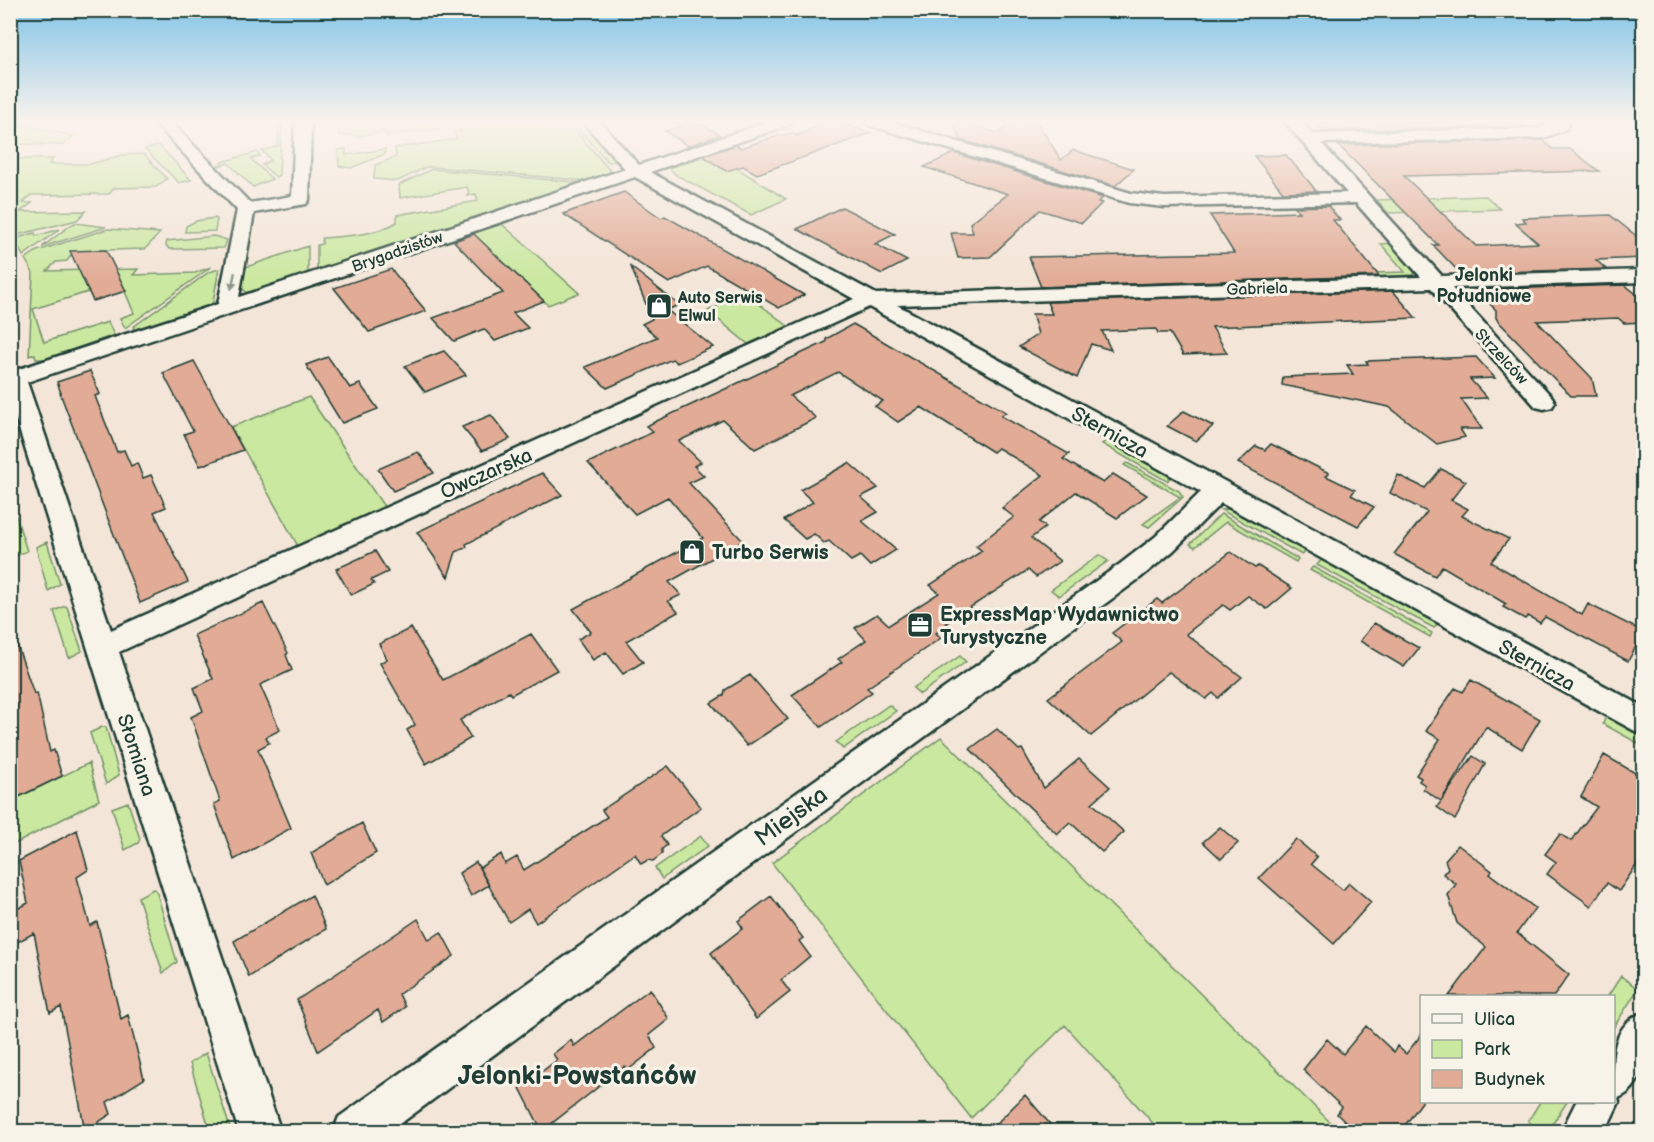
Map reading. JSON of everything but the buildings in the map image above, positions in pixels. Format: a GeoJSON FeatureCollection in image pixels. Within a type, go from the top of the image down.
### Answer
{"type":"FeatureCollection","features":[{"type":"Feature","properties":{"kind":"street"},"geometry":{"type":"LineString","coordinates":[[213,175],[246,209]]}},
{"type":"Feature","properties":{"kind":"street"},"geometry":{"type":"LineString","coordinates":[[246,209],[300,200],[301,175]]}},
{"type":"Feature","properties":{"kind":"street","name":"Brygadzistów"},"geometry":{"type":"LineString","coordinates":[[13,380],[623,175]]}},
{"type":"Feature","properties":{"kind":"street","name":"Sternicza"},"geometry":{"type":"LineString","coordinates":[[644,175],[1644,723]]}},
{"type":"Feature","properties":{"kind":"street"},"geometry":{"type":"LineString","coordinates":[[1053,175],[1129,198],[1164,201],[1362,198]]}},
{"type":"Feature","properties":{"kind":"street","name":"Strzelców"},"geometry":{"type":"LineString","coordinates":[[1342,175],[1437,282],[1445,294],[1544,402]]}},
{"type":"Feature","properties":{"kind":"street"},"geometry":{"type":"LineString","coordinates":[[227,307],[246,209]]}},
{"type":"Feature","properties":{"kind":"street","name":"Gabriela"},"geometry":{"type":"LineString","coordinates":[[871,300],[1644,276]]}},
{"type":"Feature","properties":{"kind":"street","name":"Owczarska"},"geometry":{"type":"LineString","coordinates":[[102,647],[843,310],[871,300]]}},
{"type":"Feature","properties":{"kind":"street","name":"Słomiana"},"geometry":{"type":"LineString","coordinates":[[13,380],[260,1131]]}},
{"type":"Feature","properties":{"kind":"street","name":"Miejska"},"geometry":{"type":"LineString","coordinates":[[354,1131],[1130,571],[1164,544],[1204,503],[1220,491]]}},
{"type":"Feature","properties":{"kind":"street"},"geometry":{"type":"LineString","coordinates":[[1615,1078],[1644,1030]]}},
{"type":"Feature","properties":{"kind":"street"},"geometry":{"type":"LineString","coordinates":[[1581,1131],[1598,1103]]}},
{"type":"Feature","properties":{"kind":"green space"},"geometry":{"type":"Polygon","coordinates":[[[11,175],[164,175],[167,179],[156,187],[114,188],[109,194],[31,195],[23,203],[32,203],[20,212],[86,211],[77,220],[17,235],[11,233],[11,175]]]}},
{"type":"Feature","properties":{"kind":"green space"},"geometry":{"type":"Polygon","coordinates":[[[171,175],[187,175],[191,180],[179,183],[171,175]]]}},
{"type":"Feature","properties":{"kind":"green space"},"geometry":{"type":"Polygon","coordinates":[[[241,175],[268,175],[272,179],[253,187],[241,175]]]}},
{"type":"Feature","properties":{"kind":"green space"},"geometry":{"type":"Polygon","coordinates":[[[374,175],[409,175],[398,181],[374,179],[374,175]]]}},
{"type":"Feature","properties":{"kind":"green space"},"geometry":{"type":"Polygon","coordinates":[[[419,175],[501,175],[585,183],[317,273],[317,245],[322,244],[322,238],[380,230],[397,222],[397,215],[478,201],[476,194],[467,196],[469,193],[467,187],[400,198],[399,185],[419,175]]]}},
{"type":"Feature","properties":{"kind":"green space"},"geometry":{"type":"Polygon","coordinates":[[[525,175],[605,175],[589,181],[525,175]]]}},
{"type":"Feature","properties":{"kind":"green space"},"geometry":{"type":"Polygon","coordinates":[[[677,175],[748,175],[786,199],[751,215],[677,175]]]}},
{"type":"Feature","properties":{"kind":"green space"},"geometry":{"type":"Polygon","coordinates":[[[1486,196],[1500,209],[1388,213],[1377,200],[1486,196]]]}},
{"type":"Feature","properties":{"kind":"green space"},"geometry":{"type":"Polygon","coordinates":[[[217,219],[215,231],[185,232],[186,226],[196,221],[217,219]]]}},
{"type":"Feature","properties":{"kind":"green space"},"geometry":{"type":"Polygon","coordinates":[[[75,223],[106,227],[42,247],[71,225],[75,223]]]}},
{"type":"Feature","properties":{"kind":"green space"},"geometry":{"type":"Polygon","coordinates":[[[502,224],[579,293],[548,305],[472,233],[502,224]]]}},
{"type":"Feature","properties":{"kind":"green space"},"geometry":{"type":"Polygon","coordinates":[[[60,229],[23,256],[14,239],[35,233],[36,236],[60,229]]]}},
{"type":"Feature","properties":{"kind":"green space"},"geometry":{"type":"Polygon","coordinates":[[[108,229],[160,233],[145,249],[74,251],[67,261],[56,262],[47,271],[138,269],[133,275],[195,273],[211,267],[125,328],[120,318],[134,313],[121,282],[33,309],[44,342],[108,322],[114,335],[46,359],[36,359],[35,354],[29,356],[33,273],[25,259],[37,251],[108,229]]]}},
{"type":"Feature","properties":{"kind":"green space"},"geometry":{"type":"Polygon","coordinates":[[[214,236],[227,240],[224,248],[169,249],[166,245],[167,241],[214,236]]]}},
{"type":"Feature","properties":{"kind":"green space"},"geometry":{"type":"Polygon","coordinates":[[[1390,243],[1415,271],[1414,275],[1377,277],[1373,273],[1405,272],[1381,244],[1390,243]]]}},
{"type":"Feature","properties":{"kind":"green space"},"geometry":{"type":"Polygon","coordinates":[[[308,246],[308,276],[254,293],[246,292],[240,286],[246,267],[308,246]]]}},
{"type":"Feature","properties":{"kind":"green space"},"geometry":{"type":"Polygon","coordinates":[[[219,269],[213,302],[210,305],[135,333],[133,327],[209,272],[219,269]]]}},
{"type":"Feature","properties":{"kind":"green space"},"geometry":{"type":"Polygon","coordinates":[[[745,293],[788,326],[748,344],[708,311],[745,293]]]}},
{"type":"Feature","properties":{"kind":"green space"},"geometry":{"type":"Polygon","coordinates":[[[309,397],[385,508],[298,546],[231,427],[309,397]]]}},
{"type":"Feature","properties":{"kind":"green space"},"geometry":{"type":"Polygon","coordinates":[[[1108,439],[1173,475],[1167,481],[1102,444],[1108,439]]]}},
{"type":"Feature","properties":{"kind":"green space"},"geometry":{"type":"Polygon","coordinates":[[[1127,463],[1179,491],[1183,497],[1149,527],[1143,524],[1180,497],[1124,465],[1127,463]]]}},
{"type":"Feature","properties":{"kind":"green space"},"geometry":{"type":"Polygon","coordinates":[[[12,503],[27,551],[11,558],[10,504],[12,503]]]}},
{"type":"Feature","properties":{"kind":"green space"},"geometry":{"type":"Polygon","coordinates":[[[1221,510],[1237,511],[1306,550],[1302,555],[1221,510]]]}},
{"type":"Feature","properties":{"kind":"green space"},"geometry":{"type":"Polygon","coordinates":[[[1221,514],[1298,559],[1296,562],[1226,522],[1195,547],[1190,544],[1221,514]]]}},
{"type":"Feature","properties":{"kind":"green space"},"geometry":{"type":"Polygon","coordinates":[[[47,542],[60,584],[48,591],[36,547],[47,542]]]}},
{"type":"Feature","properties":{"kind":"green space"},"geometry":{"type":"Polygon","coordinates":[[[1099,555],[1108,561],[1059,596],[1051,590],[1099,555]]]}},
{"type":"Feature","properties":{"kind":"green space"},"geometry":{"type":"Polygon","coordinates":[[[1322,559],[1439,622],[1434,628],[1317,565],[1322,559]]]}},
{"type":"Feature","properties":{"kind":"green space"},"geometry":{"type":"Polygon","coordinates":[[[1313,567],[1432,633],[1430,637],[1310,570],[1313,567]]]}},
{"type":"Feature","properties":{"kind":"green space"},"geometry":{"type":"Polygon","coordinates":[[[65,606],[82,651],[69,658],[54,611],[65,606]]]}},
{"type":"Feature","properties":{"kind":"green space"},"geometry":{"type":"Polygon","coordinates":[[[960,656],[966,662],[920,694],[913,688],[960,656]]]}},
{"type":"Feature","properties":{"kind":"green space"},"geometry":{"type":"Polygon","coordinates":[[[889,705],[896,711],[843,749],[836,742],[889,705]]]}},
{"type":"Feature","properties":{"kind":"green space"},"geometry":{"type":"Polygon","coordinates":[[[1606,716],[1643,736],[1643,746],[1603,724],[1606,716]]]}},
{"type":"Feature","properties":{"kind":"green space"},"geometry":{"type":"Polygon","coordinates":[[[106,727],[119,775],[106,784],[90,733],[106,727]]]}},
{"type":"Feature","properties":{"kind":"green space"},"geometry":{"type":"Polygon","coordinates":[[[941,737],[1339,1131],[1160,1131],[1065,1025],[971,1118],[772,863],[941,737]]]}},
{"type":"Feature","properties":{"kind":"green space"},"geometry":{"type":"Polygon","coordinates":[[[89,763],[99,800],[11,846],[11,801],[89,763]]]}},
{"type":"Feature","properties":{"kind":"green space"},"geometry":{"type":"Polygon","coordinates":[[[128,802],[140,839],[138,843],[125,850],[112,808],[128,802]]]}},
{"type":"Feature","properties":{"kind":"green space"},"geometry":{"type":"Polygon","coordinates":[[[701,836],[708,846],[662,879],[655,868],[701,836]]]}},
{"type":"Feature","properties":{"kind":"green space"},"geometry":{"type":"Polygon","coordinates":[[[153,889],[156,890],[177,962],[163,973],[138,897],[153,889]]]}},
{"type":"Feature","properties":{"kind":"green space"},"geometry":{"type":"Polygon","coordinates":[[[1621,976],[1638,989],[1615,1025],[1615,995],[1609,995],[1621,976]]]}},
{"type":"Feature","properties":{"kind":"green space"},"geometry":{"type":"Polygon","coordinates":[[[206,1053],[231,1131],[210,1131],[190,1063],[206,1053]]]}},
{"type":"Feature","properties":{"kind":"green space"},"geometry":{"type":"Polygon","coordinates":[[[1539,1103],[1566,1103],[1548,1131],[1540,1131],[1528,1121],[1539,1103]]]}},
{"type":"Feature","properties":{"kind":"place","name":"Auto Serwis Elwul"},"geometry":{"type":"Point","coordinates":[659,306]}},
{"type":"Feature","properties":{"kind":"place","name":"Turbo Serwis"},"geometry":{"type":"Point","coordinates":[692,552]}},
{"type":"Feature","properties":{"kind":"place","name":"ExpressMap Wydawnictwo Turystyczne"},"geometry":{"type":"Point","coordinates":[920,625]}},
{"type":"Feature","properties":{"kind":"district","name":"Jelonki Południowe"},"geometry":{"type":"Point","coordinates":[1484,285]}},
{"type":"Feature","properties":{"kind":"district","name":"Jelonki-Powstańców"},"geometry":{"type":"Point","coordinates":[577,1075]}}]}
